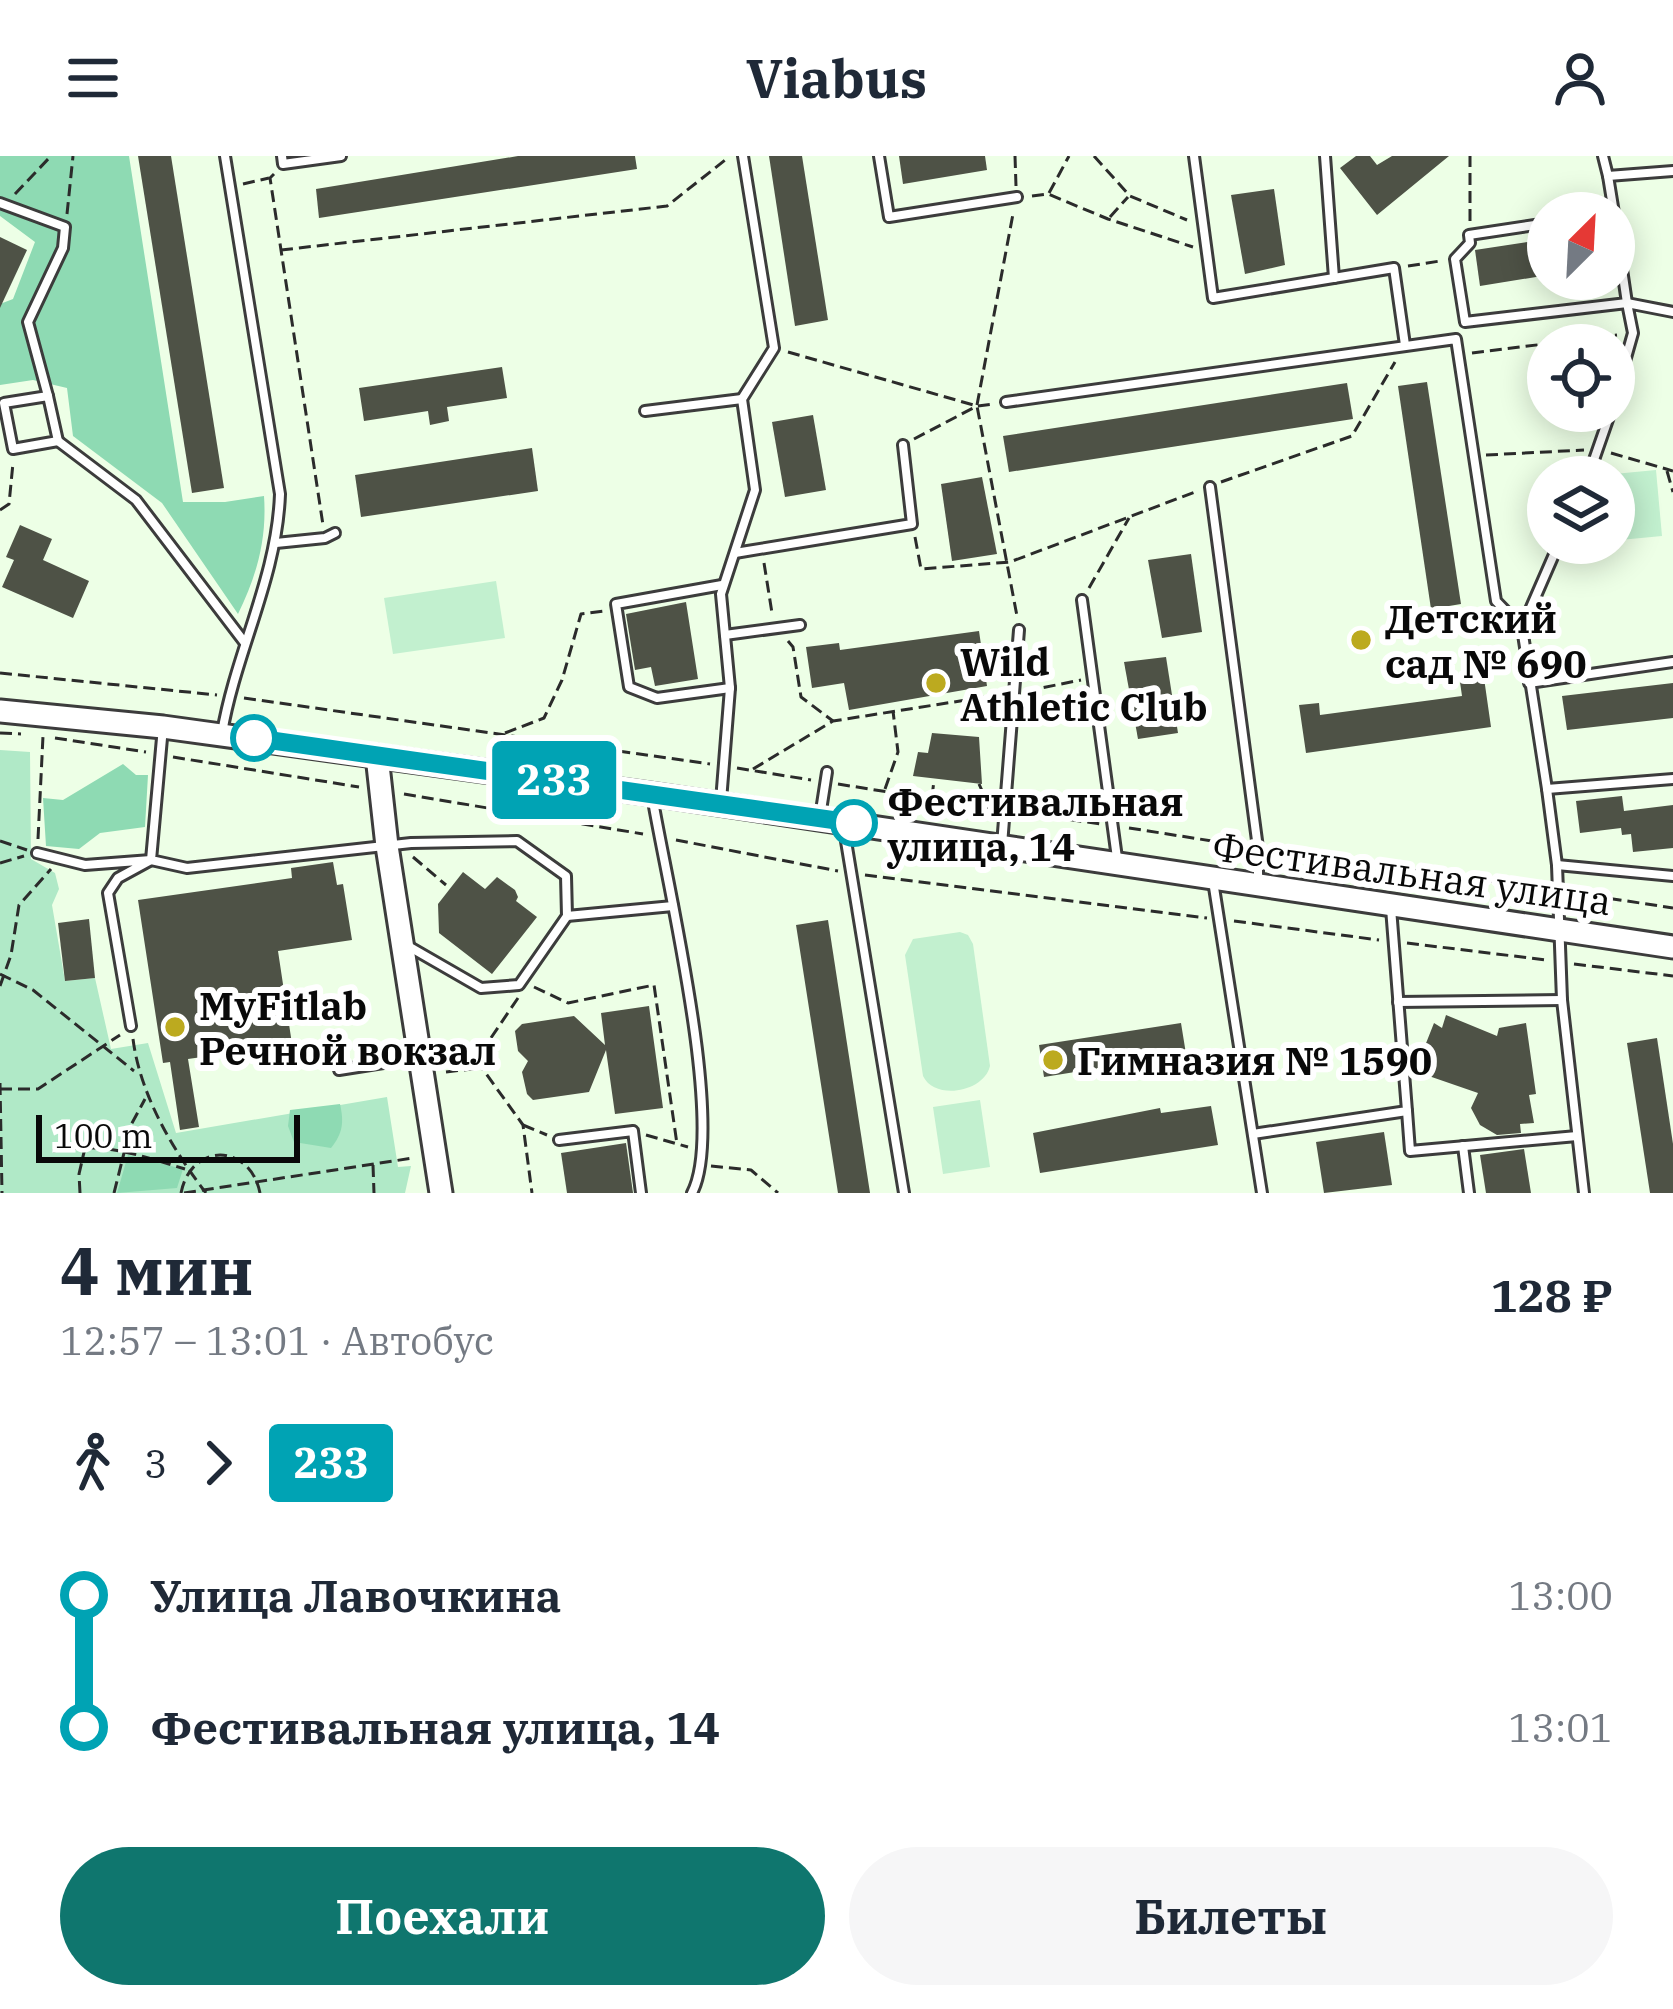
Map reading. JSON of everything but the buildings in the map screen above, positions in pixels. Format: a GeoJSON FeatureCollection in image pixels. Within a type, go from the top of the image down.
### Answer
{"type":"FeatureCollection","features":[{"type":"Feature","properties":{"kind":"street","name":"Фестивальная улица"},"geometry":{"type":"LineString","coordinates":[[0,711],[377,755],[1673,947]]}},
{"type":"Feature","properties":{"kind":"street"},"geometry":{"type":"LineString","coordinates":[[377,755],[441,1193]]}},
{"type":"Feature","properties":{"kind":"lane"},"geometry":{"type":"LineString","coordinates":[[222,734],[229,696],[276,543],[280,494],[225,156]]}},
{"type":"Feature","properties":{"kind":"lane"},"geometry":{"type":"LineString","coordinates":[[282,160],[341,156]]}},
{"type":"Feature","properties":{"kind":"lane"},"geometry":{"type":"LineString","coordinates":[[720,804],[730,688],[722,585],[755,490],[742,399],[774,348],[743,156]]}},
{"type":"Feature","properties":{"kind":"lane"},"geometry":{"type":"LineString","coordinates":[[879,156],[889,217],[1017,197]]}},
{"type":"Feature","properties":{"kind":"lane"},"geometry":{"type":"LineString","coordinates":[[1195,156],[1213,298],[1394,268],[1406,345]]}},
{"type":"Feature","properties":{"kind":"lane"},"geometry":{"type":"LineString","coordinates":[[1325,156],[1334,278]]}},
{"type":"Feature","properties":{"kind":"lane"},"geometry":{"type":"LineString","coordinates":[[1604,156],[1610,192]]}},
{"type":"Feature","properties":{"kind":"lane"},"geometry":{"type":"LineString","coordinates":[[1608,176],[1673,172]]}},
{"type":"Feature","properties":{"kind":"lane"},"geometry":{"type":"LineString","coordinates":[[4,203],[65,227],[63,248],[28,322],[58,441],[136,500],[246,644]]}},
{"type":"Feature","properties":{"kind":"lane"},"geometry":{"type":"LineString","coordinates":[[1527,226],[1469,235],[1470,243],[1455,259],[1465,322],[1627,303],[1673,312]]}},
{"type":"Feature","properties":{"kind":"lane"},"geometry":{"type":"LineString","coordinates":[[1627,300],[1631,324]]}},
{"type":"Feature","properties":{"kind":"lane"},"geometry":{"type":"LineString","coordinates":[[1006,402],[1456,339],[1496,601],[1522,628]]}},
{"type":"Feature","properties":{"kind":"lane"},"geometry":{"type":"LineString","coordinates":[[48,396],[4,403],[13,449],[58,441]]}},
{"type":"Feature","properties":{"kind":"lane"},"geometry":{"type":"LineString","coordinates":[[645,411],[742,399]]}},
{"type":"Feature","properties":{"kind":"lane"},"geometry":{"type":"LineString","coordinates":[[1597,456],[1605,432]]}},
{"type":"Feature","properties":{"kind":"lane"},"geometry":{"type":"LineString","coordinates":[[735,553],[912,524],[903,445]]}},
{"type":"Feature","properties":{"kind":"lane"},"geometry":{"type":"LineString","coordinates":[[1210,487],[1258,848],[1258,886]]}},
{"type":"Feature","properties":{"kind":"lane"},"geometry":{"type":"LineString","coordinates":[[276,543],[325,538],[335,532]]}},
{"type":"Feature","properties":{"kind":"lane"},"geometry":{"type":"LineString","coordinates":[[1550,564],[1522,628],[1557,865],[1562,1000],[1584,1193]]}},
{"type":"Feature","properties":{"kind":"lane"},"geometry":{"type":"LineString","coordinates":[[722,585],[616,604],[629,687],[657,698],[730,688]]}},
{"type":"Feature","properties":{"kind":"lane"},"geometry":{"type":"LineString","coordinates":[[1082,600],[1118,866]]}},
{"type":"Feature","properties":{"kind":"lane"},"geometry":{"type":"LineString","coordinates":[[724,635],[800,625]]}},
{"type":"Feature","properties":{"kind":"lane"},"geometry":{"type":"LineString","coordinates":[[1001,847],[1019,630]]}},
{"type":"Feature","properties":{"kind":"lane"},"geometry":{"type":"LineString","coordinates":[[1529,683],[1673,662]]}},
{"type":"Feature","properties":{"kind":"lane"},"geometry":{"type":"LineString","coordinates":[[151,860],[163,727]]}},
{"type":"Feature","properties":{"kind":"lane"},"geometry":{"type":"LineString","coordinates":[[819,818],[827,772]]}},
{"type":"Feature","properties":{"kind":"lane"},"geometry":{"type":"LineString","coordinates":[[1547,789],[1673,779]]}},
{"type":"Feature","properties":{"kind":"lane"},"geometry":{"type":"LineString","coordinates":[[651,794],[674,905],[698,1073],[701,1151],[692,1193]]}},
{"type":"Feature","properties":{"kind":"lane"},"geometry":{"type":"LineString","coordinates":[[843,821],[904,1193]]}},
{"type":"Feature","properties":{"kind":"lane"},"geometry":{"type":"LineString","coordinates":[[37,853],[86,865],[151,860],[187,868],[387,846],[517,842],[566,877],[566,916],[519,985],[481,988],[401,942]]}},
{"type":"Feature","properties":{"kind":"lane"},"geometry":{"type":"LineString","coordinates":[[131,1026],[108,893],[118,878],[151,860]]}},
{"type":"Feature","properties":{"kind":"lane"},"geometry":{"type":"LineString","coordinates":[[1557,865],[1673,876]]}},
{"type":"Feature","properties":{"kind":"lane"},"geometry":{"type":"LineString","coordinates":[[1213,880],[1262,1193]]}},
{"type":"Feature","properties":{"kind":"lane"},"geometry":{"type":"LineString","coordinates":[[566,916],[674,905]]}},
{"type":"Feature","properties":{"kind":"lane"},"geometry":{"type":"LineString","coordinates":[[1390,907],[1410,1151],[1577,1136]]}},
{"type":"Feature","properties":{"kind":"lane"},"geometry":{"type":"LineString","coordinates":[[1398,1002],[1562,1000]]}},
{"type":"Feature","properties":{"kind":"lane"},"geometry":{"type":"LineString","coordinates":[[339,1070],[419,1057]]}},
{"type":"Feature","properties":{"kind":"lane"},"geometry":{"type":"LineString","coordinates":[[1253,1134],[1406,1111]]}},
{"type":"Feature","properties":{"kind":"lane"},"geometry":{"type":"LineString","coordinates":[[560,1140],[632,1131],[641,1193]]}},
{"type":"Feature","properties":{"kind":"lane"},"geometry":{"type":"LineString","coordinates":[[1463,1146],[1469,1193]]}},
{"type":"Feature","properties":{"kind":"path"},"geometry":{"type":"LineString","coordinates":[[4,203],[51,156]]}},
{"type":"Feature","properties":{"kind":"path"},"geometry":{"type":"LineString","coordinates":[[65,227],[73,156]]}},
{"type":"Feature","properties":{"kind":"path"},"geometry":{"type":"LineString","coordinates":[[281,250],[667,206],[730,156]]}},
{"type":"Feature","properties":{"kind":"path"},"geometry":{"type":"LineString","coordinates":[[1015,156],[1017,197],[977,406],[1010,562],[1019,630]]}},
{"type":"Feature","properties":{"kind":"path"},"geometry":{"type":"LineString","coordinates":[[1048,194],[1069,156]]}},
{"type":"Feature","properties":{"kind":"path"},"geometry":{"type":"LineString","coordinates":[[1094,156],[1130,196],[1193,223],[1207,251]]}},
{"type":"Feature","properties":{"kind":"path"},"geometry":{"type":"LineString","coordinates":[[1469,235],[1470,156]]}},
{"type":"Feature","properties":{"kind":"path"},"geometry":{"type":"LineString","coordinates":[[282,160],[270,178],[325,538]]}},
{"type":"Feature","properties":{"kind":"path"},"geometry":{"type":"LineString","coordinates":[[230,186],[270,178]]}},
{"type":"Feature","properties":{"kind":"path"},"geometry":{"type":"LineString","coordinates":[[1017,197],[1048,194],[1207,251]]}},
{"type":"Feature","properties":{"kind":"path"},"geometry":{"type":"LineString","coordinates":[[1108,219],[1130,196]]}},
{"type":"Feature","properties":{"kind":"path"},"geometry":{"type":"LineString","coordinates":[[1400,267],[1455,259]]}},
{"type":"Feature","properties":{"kind":"path"},"geometry":{"type":"LineString","coordinates":[[912,524],[921,569],[1010,562],[1352,436],[1406,345]]}},
{"type":"Feature","properties":{"kind":"path"},"geometry":{"type":"LineString","coordinates":[[1459,355],[1527,346]]}},
{"type":"Feature","properties":{"kind":"path"},"geometry":{"type":"LineString","coordinates":[[774,348],[977,406]]}},
{"type":"Feature","properties":{"kind":"path"},"geometry":{"type":"LineString","coordinates":[[903,445],[985,405]]}},
{"type":"Feature","properties":{"kind":"path"},"geometry":{"type":"LineString","coordinates":[[0,510],[9,504],[13,449]]}},
{"type":"Feature","properties":{"kind":"path"},"geometry":{"type":"LineString","coordinates":[[1475,455],[1600,449],[1670,470],[1673,492]]}},
{"type":"Feature","properties":{"kind":"path"},"geometry":{"type":"LineString","coordinates":[[1082,600],[1131,515]]}},
{"type":"Feature","properties":{"kind":"path"},"geometry":{"type":"LineString","coordinates":[[762,549],[775,628],[793,647],[801,697],[833,721]]}},
{"type":"Feature","properties":{"kind":"path"},"geometry":{"type":"LineString","coordinates":[[503,734],[544,718],[562,680],[581,614],[605,611],[616,604]]}},
{"type":"Feature","properties":{"kind":"path"},"geometry":{"type":"LineString","coordinates":[[752,770],[833,721],[1093,677]]}},
{"type":"Feature","properties":{"kind":"path"},"geometry":{"type":"LineString","coordinates":[[884,792],[898,752],[893,710]]}},
{"type":"Feature","properties":{"kind":"path"},"geometry":{"type":"LineString","coordinates":[[0,733],[22,734]]}},
{"type":"Feature","properties":{"kind":"path"},"geometry":{"type":"LineString","coordinates":[[37,853],[44,736],[357,787]]}},
{"type":"Feature","properties":{"kind":"path"},"geometry":{"type":"LineString","coordinates":[[932,799],[934,780]]}},
{"type":"Feature","properties":{"kind":"path"},"geometry":{"type":"LineString","coordinates":[[979,784],[990,808]]}},
{"type":"Feature","properties":{"kind":"path"},"geometry":{"type":"LineString","coordinates":[[404,794],[850,873],[1673,976]]}},
{"type":"Feature","properties":{"kind":"path"},"geometry":{"type":"LineString","coordinates":[[0,841],[37,853]]}},
{"type":"Feature","properties":{"kind":"path"},"geometry":{"type":"LineString","coordinates":[[0,863],[37,853]]}},
{"type":"Feature","properties":{"kind":"path"},"geometry":{"type":"LineString","coordinates":[[413,857],[446,885]]}},
{"type":"Feature","properties":{"kind":"path"},"geometry":{"type":"LineString","coordinates":[[0,986],[19,905],[60,859]]}},
{"type":"Feature","properties":{"kind":"path"},"geometry":{"type":"LineString","coordinates":[[3,976],[33,990],[137,1074]]}},
{"type":"Feature","properties":{"kind":"path"},"geometry":{"type":"LineString","coordinates":[[532,1193],[523,1125],[482,1068],[480,1054],[527,984],[568,1003],[654,985],[677,1144]]}},
{"type":"Feature","properties":{"kind":"path"},"geometry":{"type":"LineString","coordinates":[[2,1193],[0,1087],[38,1089],[104,1049],[131,1026]]}},
{"type":"Feature","properties":{"kind":"path"},"geometry":{"type":"LineString","coordinates":[[131,1026],[137,1074],[146,1097],[205,1192]]}},
{"type":"Feature","properties":{"kind":"path"},"geometry":{"type":"LineString","coordinates":[[446,1072],[482,1068]]}},
{"type":"Feature","properties":{"kind":"path"},"geometry":{"type":"LineString","coordinates":[[114,1193],[131,1125],[146,1097]]}},
{"type":"Feature","properties":{"kind":"path"},"geometry":{"type":"LineString","coordinates":[[523,1125],[560,1140]]}},
{"type":"Feature","properties":{"kind":"path"},"geometry":{"type":"LineString","coordinates":[[632,1131],[701,1151]]}},
{"type":"Feature","properties":{"kind":"path"},"geometry":{"type":"LineString","coordinates":[[53,1150],[86,1144],[125,1150],[189,1170]]}},
{"type":"Feature","properties":{"kind":"path"},"geometry":{"type":"LineString","coordinates":[[80,1193],[86,1144]]}},
{"type":"Feature","properties":{"kind":"path"},"geometry":{"type":"LineString","coordinates":[[260,1193],[258,1183],[247,1165],[223,1155],[210,1156],[189,1170],[182,1193],[205,1192],[258,1183],[435,1155]]}},
{"type":"Feature","properties":{"kind":"path"},"geometry":{"type":"LineString","coordinates":[[373,1165],[374,1193]]}},
{"type":"Feature","properties":{"kind":"path"},"geometry":{"type":"LineString","coordinates":[[700,1165],[751,1170],[778,1193]]}},
{"type":"Feature","properties":{"kind":"green space"},"geometry":{"type":"Polygon","coordinates":[[[0,156],[129,156],[183,502],[264,496],[259,556],[238,614],[162,503],[73,436],[67,388],[33,380],[0,385],[0,304],[13,299],[35,242],[0,216],[0,156]]]}},
{"type":"Feature","properties":{"kind":"green space"},"geometry":{"type":"Polygon","coordinates":[[[1656,470],[1662,536],[1635,539],[1635,472],[1656,470]]]}},
{"type":"Feature","properties":{"kind":"green space"},"geometry":{"type":"Polygon","coordinates":[[[496,581],[505,638],[393,654],[384,598],[496,581]]]}},
{"type":"Feature","properties":{"kind":"green space"},"geometry":{"type":"Polygon","coordinates":[[[0,750],[30,752],[31,859],[55,873],[59,889],[52,905],[65,981],[95,978],[111,1049],[148,1043],[176,1133],[387,1097],[398,1167],[411,1166],[405,1193],[0,1193],[0,750]]]}},
{"type":"Feature","properties":{"kind":"green space"},"geometry":{"type":"Polygon","coordinates":[[[123,764],[136,775],[148,775],[145,827],[100,833],[79,849],[46,846],[43,798],[63,800],[123,764]]]}},
{"type":"Feature","properties":{"kind":"green space"},"geometry":{"type":"Polygon","coordinates":[[[960,932],[973,944],[990,1066],[979,1082],[948,1091],[929,1084],[923,1076],[905,955],[913,939],[960,932]]]}},
{"type":"Feature","properties":{"kind":"green space"},"geometry":{"type":"Polygon","coordinates":[[[980,1100],[990,1167],[943,1174],[933,1107],[980,1100]]]}},
{"type":"Feature","properties":{"kind":"green space"},"geometry":{"type":"Polygon","coordinates":[[[340,1104],[342,1127],[331,1148],[294,1142],[288,1126],[290,1110],[340,1104]]]}},
{"type":"Feature","properties":{"kind":"green space"},"geometry":{"type":"Polygon","coordinates":[[[128,1155],[183,1169],[177,1188],[117,1193],[128,1155]]]}},
{"type":"Feature","properties":{"kind":"bus line","name":"233"},"geometry":{"type":"LineString","coordinates":[[254,738],[854,823]]}},
{"type":"Feature","properties":{"kind":"place","name":"Детский сад № 690"},"geometry":{"type":"Point","coordinates":[1361,640]}},
{"type":"Feature","properties":{"kind":"place","name":"Wild Athletic Club"},"geometry":{"type":"Point","coordinates":[936,683]}},
{"type":"Feature","properties":{"kind":"place","name":"Фестивальная улица, 14"},"geometry":{"type":"Point","coordinates":[854,823]}},
{"type":"Feature","properties":{"kind":"place","name":"MyFitlab Речной вокзал"},"geometry":{"type":"Point","coordinates":[175,1027]}},
{"type":"Feature","properties":{"kind":"place","name":"Гимназия № 1590"},"geometry":{"type":"Point","coordinates":[1053,1060]}}]}
